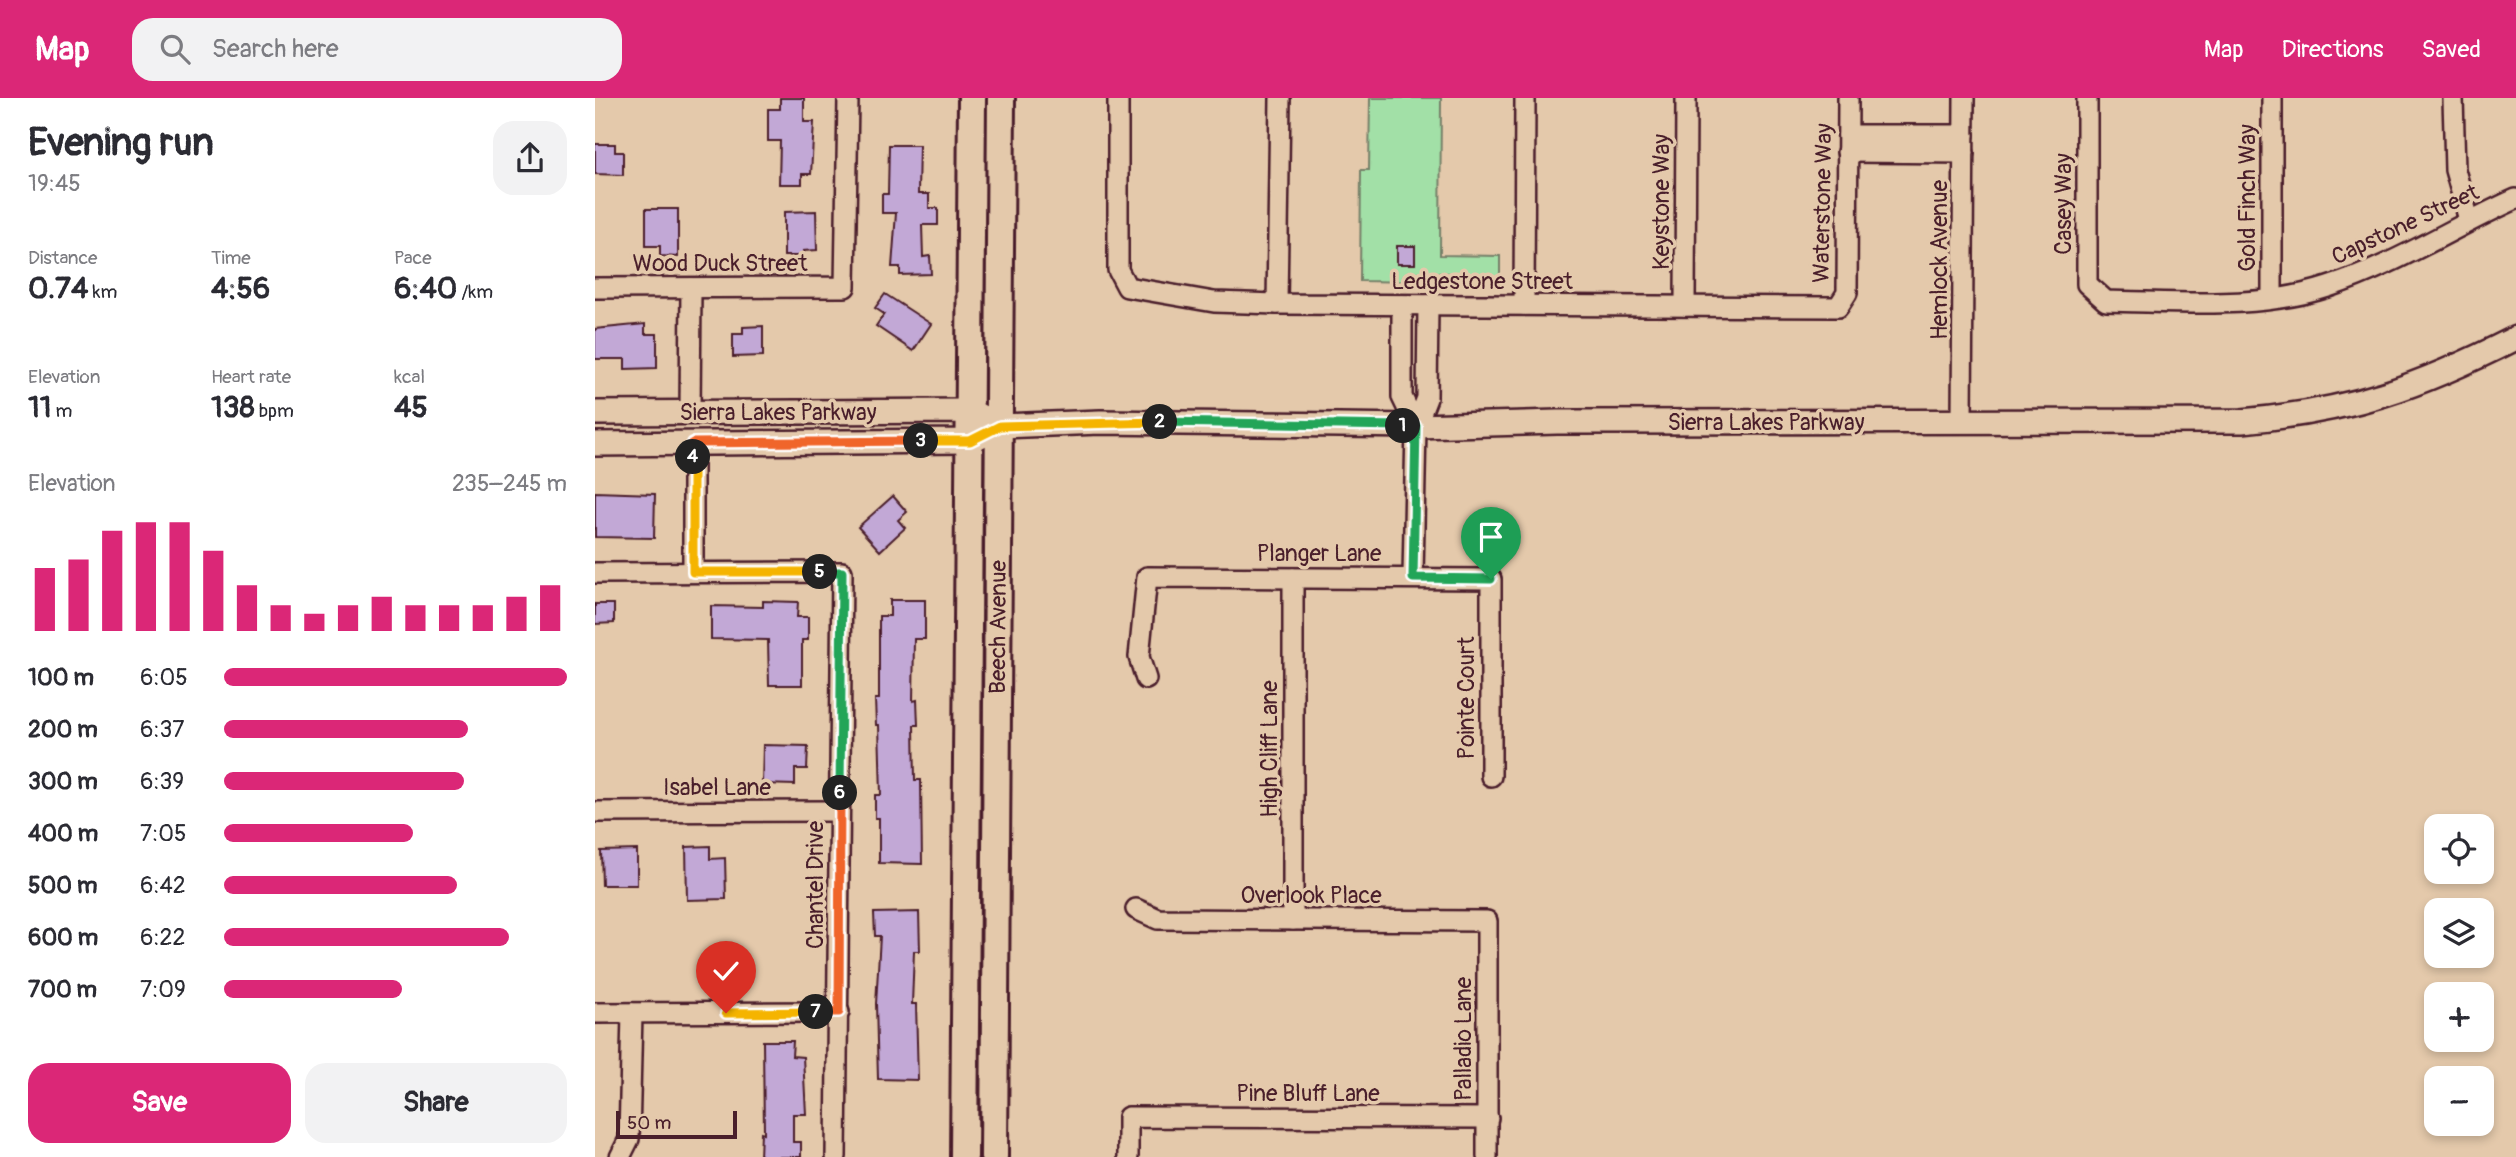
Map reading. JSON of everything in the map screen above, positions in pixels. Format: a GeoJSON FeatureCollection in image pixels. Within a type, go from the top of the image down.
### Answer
{"type":"FeatureCollection","features":[{"type":"Feature","properties":{"kind":"main road","name":"Beech Avenue"},"geometry":{"type":"LineString","coordinates":[[964,1157],[972,98]]}},
{"type":"Feature","properties":{"kind":"main road","name":"Beech Avenue"},"geometry":{"type":"LineString","coordinates":[[994,1157],[1001,98]]}},
{"type":"Feature","properties":{"kind":"street","name":"Wood Duck Street"},"geometry":{"type":"LineString","coordinates":[[595,288],[845,287],[848,98]]}},
{"type":"Feature","properties":{"kind":"street","name":"Ledgestone Street"},"geometry":{"type":"LineString","coordinates":[[1118,98],[1118,270],[1127,287],[1214,302],[1277,304],[1837,307]]}},
{"type":"Feature","properties":{"kind":"street"},"geometry":{"type":"LineString","coordinates":[[1277,304],[1280,98]]}},
{"type":"Feature","properties":{"kind":"street"},"geometry":{"type":"LineString","coordinates":[[1524,305],[1525,98]]}},
{"type":"Feature","properties":{"kind":"street","name":"Keystone Way"},"geometry":{"type":"LineString","coordinates":[[1685,306],[1686,98]]}},
{"type":"Feature","properties":{"kind":"street","name":"Waterstone Way"},"geometry":{"type":"LineString","coordinates":[[1837,307],[1847,293],[1848,98]]}},
{"type":"Feature","properties":{"kind":"street","name":"Hemlock Avenue"},"geometry":{"type":"LineString","coordinates":[[1962,422],[1964,98]]}},
{"type":"Feature","properties":{"kind":"street","name":"Casey Way"},"geometry":{"type":"LineString","coordinates":[[2087,98],[2087,284],[2106,301]]}},
{"type":"Feature","properties":{"kind":"street","name":"Gold Finch Way"},"geometry":{"type":"LineString","coordinates":[[2272,98],[2272,298]]}},
{"type":"Feature","properties":{"kind":"street"},"geometry":{"type":"LineString","coordinates":[[2453,98],[2453,154],[2469,220]]}},
{"type":"Feature","properties":{"kind":"street"},"geometry":{"type":"LineString","coordinates":[[1847,144],[1964,144]]}},
{"type":"Feature","properties":{"kind":"street","name":"Capstone Street"},"geometry":{"type":"LineString","coordinates":[[2106,301],[2244,302],[2326,288],[2380,267],[2469,220],[2516,199]]}},
{"type":"Feature","properties":{"kind":"street"},"geometry":{"type":"LineString","coordinates":[[690,412],[691,288]]}},
{"type":"Feature","properties":{"kind":"street"},"geometry":{"type":"LineString","coordinates":[[1402,305],[1402,397],[1416,426]]}},
{"type":"Feature","properties":{"kind":"street"},"geometry":{"type":"LineString","coordinates":[[1413,578],[1416,426],[1427,398],[1427,305]]}},
{"type":"Feature","properties":{"kind":"street","name":"Sierra Lakes Parkway"},"geometry":{"type":"LineString","coordinates":[[595,444],[970,441],[1000,426],[1174,421],[1416,426],[1557,422],[2242,421],[2326,411],[2378,398],[2447,372],[2516,338]]}},
{"type":"Feature","properties":{"kind":"street","name":"Sierra Lakes Parkway"},"geometry":{"type":"LineString","coordinates":[[595,413],[970,411],[1000,426]]}},
{"type":"Feature","properties":{"kind":"street"},"geometry":{"type":"LineString","coordinates":[[595,573],[693,572],[693,443]]}},
{"type":"Feature","properties":{"kind":"street","name":"Chantel Drive"},"geometry":{"type":"LineString","coordinates":[[693,572],[842,572],[836,1157]]}},
{"type":"Feature","properties":{"kind":"street","name":"Planger Lane"},"geometry":{"type":"LineString","coordinates":[[1146,679],[1139,657],[1147,578],[1491,579]]}},
{"type":"Feature","properties":{"kind":"street","name":"High Cliff Lane"},"geometry":{"type":"LineString","coordinates":[[1293,578],[1293,920]]}},
{"type":"Feature","properties":{"kind":"street","name":"Pointe Court"},"geometry":{"type":"LineString","coordinates":[[1491,579],[1491,776]]}},
{"type":"Feature","properties":{"kind":"street","name":"Isabel Lane"},"geometry":{"type":"LineString","coordinates":[[595,812],[839,811]]}},
{"type":"Feature","properties":{"kind":"street","name":"Overlook Place"},"geometry":{"type":"LineString","coordinates":[[1136,909],[1158,919],[1487,921]]}},
{"type":"Feature","properties":{"kind":"street","name":"Palladio Lane"},"geometry":{"type":"LineString","coordinates":[[1487,921],[1487,1157]]}},
{"type":"Feature","properties":{"kind":"street"},"geometry":{"type":"LineString","coordinates":[[595,1013],[839,1012]]}},
{"type":"Feature","properties":{"kind":"street"},"geometry":{"type":"LineString","coordinates":[[620,1157],[629,1139],[632,1013]]}},
{"type":"Feature","properties":{"kind":"street","name":"Pine Bluff Lane"},"geometry":{"type":"LineString","coordinates":[[1128,1157],[1128,1117],[1487,1118]]}},
{"type":"Feature","properties":{"kind":"green space"},"geometry":{"type":"Polygon","coordinates":[[[1370,98],[1441,98],[1440,255],[1500,256],[1500,275],[1491,282],[1466,282],[1465,273],[1419,273],[1418,282],[1360,281],[1361,170],[1369,170],[1370,98]]]}},
{"type":"Feature","properties":{"kind":"building"},"geometry":{"type":"Polygon","coordinates":[[[780,98],[804,98],[804,122],[814,122],[811,174],[802,174],[802,184],[779,184],[780,141],[768,141],[768,109],[780,109],[780,98]]]}},
{"type":"Feature","properties":{"kind":"building"},"geometry":{"type":"Polygon","coordinates":[[[595,144],[615,144],[615,152],[623,152],[623,175],[595,174],[595,144]]]}},
{"type":"Feature","properties":{"kind":"building"},"geometry":{"type":"Polygon","coordinates":[[[889,145],[919,145],[918,194],[929,194],[929,208],[938,208],[938,225],[922,225],[923,257],[930,256],[931,274],[900,275],[900,267],[892,267],[896,213],[882,213],[882,194],[888,194],[889,145]]]}},
{"type":"Feature","properties":{"kind":"building"},"geometry":{"type":"Polygon","coordinates":[[[646,209],[678,209],[678,257],[660,256],[660,246],[646,246],[646,209]]]}},
{"type":"Feature","properties":{"kind":"building"},"geometry":{"type":"Polygon","coordinates":[[[816,211],[817,250],[803,251],[803,256],[784,256],[784,212],[816,211]]]}},
{"type":"Feature","properties":{"kind":"building"},"geometry":{"type":"Polygon","coordinates":[[[1397,246],[1415,246],[1415,264],[1397,264],[1397,246]]]}},
{"type":"Feature","properties":{"kind":"building"},"geometry":{"type":"Polygon","coordinates":[[[885,294],[931,324],[913,351],[876,326],[884,314],[875,308],[885,294]]]}},
{"type":"Feature","properties":{"kind":"building"},"geometry":{"type":"Polygon","coordinates":[[[645,324],[645,334],[657,334],[657,368],[625,369],[625,359],[595,359],[595,329],[645,324]]]}},
{"type":"Feature","properties":{"kind":"building"},"geometry":{"type":"Polygon","coordinates":[[[763,326],[763,356],[733,357],[733,334],[743,334],[743,327],[763,326]]]}},
{"type":"Feature","properties":{"kind":"building"},"geometry":{"type":"Polygon","coordinates":[[[595,492],[655,494],[654,538],[595,537],[595,492]]]}},
{"type":"Feature","properties":{"kind":"building"},"geometry":{"type":"Polygon","coordinates":[[[893,496],[907,512],[898,520],[905,528],[880,551],[858,527],[893,496]]]}},
{"type":"Feature","properties":{"kind":"building"},"geometry":{"type":"Polygon","coordinates":[[[890,600],[925,600],[925,639],[914,639],[913,701],[917,700],[918,725],[914,725],[915,780],[921,780],[922,864],[879,863],[879,818],[875,818],[875,795],[881,795],[879,725],[876,725],[875,699],[879,699],[879,616],[890,616],[890,600]]]}},
{"type":"Feature","properties":{"kind":"building"},"geometry":{"type":"Polygon","coordinates":[[[763,601],[798,602],[797,617],[808,617],[808,640],[802,640],[802,685],[769,685],[768,640],[711,639],[711,606],[763,607],[763,601]]]}},
{"type":"Feature","properties":{"kind":"building"},"geometry":{"type":"Polygon","coordinates":[[[595,604],[614,604],[614,623],[595,624],[595,604]]]}},
{"type":"Feature","properties":{"kind":"building"},"geometry":{"type":"Polygon","coordinates":[[[763,745],[808,746],[807,769],[795,769],[795,785],[762,784],[763,745]]]}},
{"type":"Feature","properties":{"kind":"building"},"geometry":{"type":"Polygon","coordinates":[[[710,846],[710,859],[725,858],[726,899],[687,900],[686,847],[710,846]]]}},
{"type":"Feature","properties":{"kind":"building"},"geometry":{"type":"Polygon","coordinates":[[[637,850],[637,885],[602,885],[601,851],[637,850]]]}},
{"type":"Feature","properties":{"kind":"building"},"geometry":{"type":"Polygon","coordinates":[[[919,912],[920,951],[914,951],[912,1004],[916,1004],[918,1080],[878,1079],[876,1004],[880,936],[875,936],[874,913],[919,912]]]}},
{"type":"Feature","properties":{"kind":"building"},"geometry":{"type":"Polygon","coordinates":[[[763,1041],[793,1041],[792,1056],[803,1057],[806,1114],[793,1114],[793,1142],[801,1142],[801,1157],[760,1157],[761,1132],[764,1133],[763,1041]]]}},
{"type":"Feature","properties":{"kind":"route"},"geometry":{"type":"LineString","coordinates":[[726,1013],[839,1012],[842,572],[693,572],[693,443],[970,441],[1000,426],[1100,422],[1416,426],[1413,578],[1491,579]]}}]}
